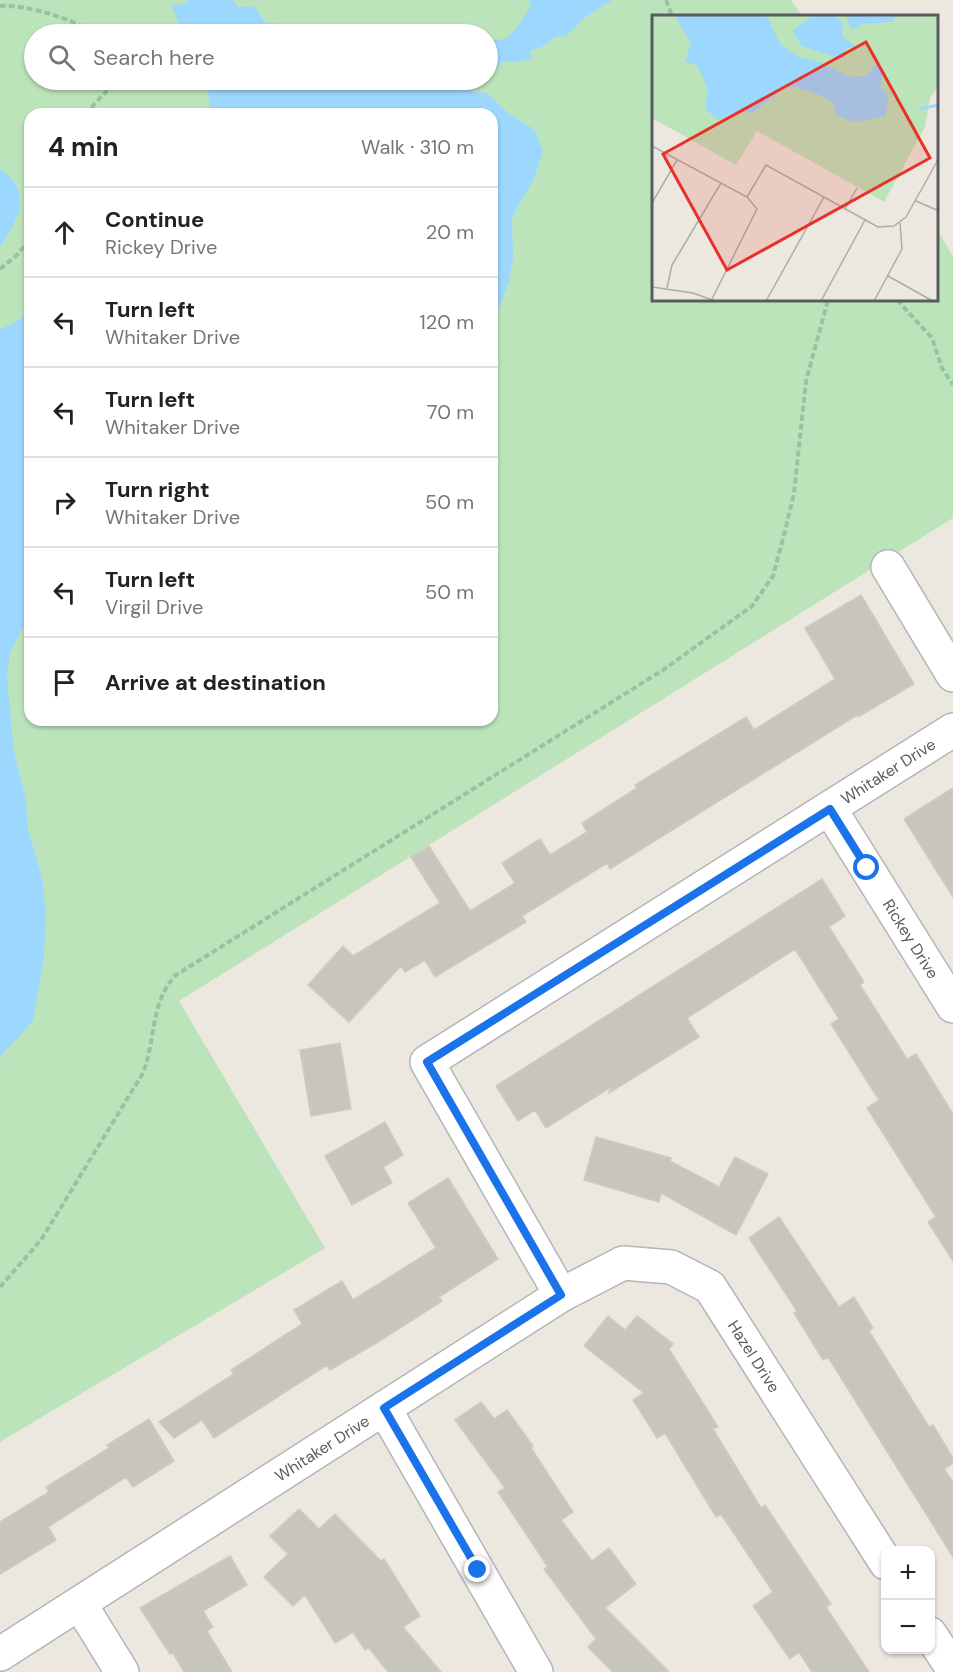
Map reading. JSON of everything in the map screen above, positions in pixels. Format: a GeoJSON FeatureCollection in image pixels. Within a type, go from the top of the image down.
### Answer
{"type":"FeatureCollection","features":[{"type":"Feature","properties":{"kind":"street"},"geometry":{"type":"LineString","coordinates":[[888,567],[953,675]]}},
{"type":"Feature","properties":{"kind":"street","name":"Whitaker Drive"},"geometry":{"type":"LineString","coordinates":[[0,1654],[561,1295],[427,1062],[953,730]]}},
{"type":"Feature","properties":{"kind":"street","name":"Rickey Drive"},"geometry":{"type":"LineString","coordinates":[[830,809],[953,1006]]}},
{"type":"Feature","properties":{"kind":"street","name":"Hazel Drive"},"geometry":{"type":"LineString","coordinates":[[561,1295],[623,1263],[671,1267],[710,1287],[881,1557]]}},
{"type":"Feature","properties":{"kind":"street"},"geometry":{"type":"LineString","coordinates":[[384,1408],[536,1672]]}},
{"type":"Feature","properties":{"kind":"street"},"geometry":{"type":"LineString","coordinates":[[80,1604],[122,1672]]}},
{"type":"Feature","properties":{"kind":"street"},"geometry":{"type":"LineString","coordinates":[[935,1642],[953,1669]]}},
{"type":"Feature","properties":{"kind":"path"},"geometry":{"type":"LineString","coordinates":[[666,0],[672,15]]}},
{"type":"Feature","properties":{"kind":"path"},"geometry":{"type":"LineString","coordinates":[[0,6],[47,14],[74,24]]}},
{"type":"Feature","properties":{"kind":"path"},"geometry":{"type":"LineString","coordinates":[[91,108],[107,90]]}},
{"type":"Feature","properties":{"kind":"path"},"geometry":{"type":"LineString","coordinates":[[0,269],[24,246]]}},
{"type":"Feature","properties":{"kind":"path"},"geometry":{"type":"LineString","coordinates":[[0,1287],[41,1240],[143,1073],[148,1060],[161,995],[176,975],[663,670],[752,606],[772,576],[785,531],[794,493],[806,381],[827,302]]}},
{"type":"Feature","properties":{"kind":"path"},"geometry":{"type":"LineString","coordinates":[[899,302],[932,338],[942,368],[953,385]]}},
{"type":"Feature","properties":{"kind":"green space"},"geometry":{"type":"Polygon","coordinates":[[[0,0],[791,0],[801,15],[652,15],[652,302],[938,302],[938,232],[953,256],[953,518],[179,1001],[325,1248],[0,1442],[0,0]]]}},
{"type":"Feature","properties":{"kind":"water"},"geometry":{"type":"Polygon","coordinates":[[[189,0],[233,0],[238,7],[254,6],[265,22],[277,24],[179,24],[171,4],[181,5],[189,0]]]}},
{"type":"Feature","properties":{"kind":"water"},"geometry":{"type":"Polygon","coordinates":[[[528,0],[612,0],[584,18],[566,35],[555,37],[544,46],[530,51],[531,59],[513,62],[498,60],[498,40],[506,39],[519,25],[532,4],[528,0]]]}},
{"type":"Feature","properties":{"kind":"water"},"geometry":{"type":"Polygon","coordinates":[[[208,90],[467,90],[487,93],[508,113],[535,130],[543,151],[534,179],[512,217],[513,258],[509,281],[498,311],[498,108],[209,108],[208,90]]]}},
{"type":"Feature","properties":{"kind":"water"},"geometry":{"type":"Polygon","coordinates":[[[0,169],[11,178],[17,187],[20,206],[13,226],[0,247],[0,169]]]}},
{"type":"Feature","properties":{"kind":"water"},"geometry":{"type":"Polygon","coordinates":[[[23,316],[24,625],[10,653],[7,677],[14,752],[26,799],[28,829],[42,877],[46,914],[44,956],[33,1021],[0,1057],[0,329],[15,323],[23,316]]]}},
{"type":"Feature","properties":{"kind":"building"},"geometry":{"type":"Polygon","coordinates":[[[861,595],[914,684],[858,717],[857,715],[610,869],[607,863],[522,916],[526,922],[435,977],[425,960],[405,972],[401,966],[349,1022],[308,985],[343,946],[353,956],[440,903],[411,857],[429,846],[470,911],[515,883],[502,863],[540,839],[550,855],[587,832],[582,823],[637,788],[635,785],[746,717],[754,730],[835,679],[805,628],[861,595]]]}},
{"type":"Feature","properties":{"kind":"building"},"geometry":{"type":"Polygon","coordinates":[[[953,788],[953,897],[904,819],[953,788]]]}},
{"type":"Feature","properties":{"kind":"building"},"geometry":{"type":"Polygon","coordinates":[[[822,879],[845,916],[829,927],[864,982],[860,985],[907,1059],[916,1054],[953,1114],[953,1261],[928,1222],[936,1217],[867,1108],[879,1100],[831,1024],[839,1019],[795,949],[687,1018],[699,1037],[609,1093],[611,1087],[546,1128],[535,1110],[518,1121],[496,1086],[822,879]]]}},
{"type":"Feature","properties":{"kind":"building"},"geometry":{"type":"Polygon","coordinates":[[[340,1043],[351,1109],[311,1116],[300,1050],[340,1043]]]}},
{"type":"Feature","properties":{"kind":"building"},"geometry":{"type":"Polygon","coordinates":[[[385,1122],[403,1155],[383,1167],[392,1183],[352,1205],[325,1156],[385,1122]]]}},
{"type":"Feature","properties":{"kind":"building"},"geometry":{"type":"Polygon","coordinates":[[[596,1137],[671,1158],[670,1161],[719,1187],[735,1157],[768,1174],[736,1235],[661,1193],[659,1202],[584,1180],[596,1137]]]}},
{"type":"Feature","properties":{"kind":"building"},"geometry":{"type":"Polygon","coordinates":[[[448,1178],[498,1259],[439,1297],[442,1301],[378,1342],[330,1370],[327,1365],[214,1438],[202,1420],[174,1438],[159,1422],[234,1374],[231,1370],[302,1324],[294,1310],[342,1281],[353,1300],[436,1248],[408,1203],[448,1178]]]}},
{"type":"Feature","properties":{"kind":"building"},"geometry":{"type":"Polygon","coordinates":[[[779,1217],[839,1307],[854,1297],[873,1328],[869,1331],[929,1427],[933,1425],[953,1458],[953,1463],[944,1469],[953,1482],[953,1557],[828,1357],[823,1360],[794,1313],[797,1311],[749,1238],[779,1217]]]}},
{"type":"Feature","properties":{"kind":"building"},"geometry":{"type":"Polygon","coordinates":[[[608,1316],[625,1330],[637,1316],[673,1344],[669,1349],[718,1427],[713,1429],[761,1508],[765,1505],[831,1604],[826,1607],[869,1672],[812,1672],[799,1652],[790,1659],[753,1606],[773,1592],[721,1514],[716,1517],[665,1433],[657,1438],[633,1400],[644,1393],[584,1346],[608,1316]]]}},
{"type":"Feature","properties":{"kind":"building"},"geometry":{"type":"Polygon","coordinates":[[[481,1402],[494,1419],[507,1410],[533,1446],[531,1448],[573,1512],[561,1520],[592,1561],[609,1548],[636,1584],[605,1608],[669,1672],[613,1672],[588,1647],[596,1639],[544,1569],[548,1567],[498,1492],[505,1488],[455,1420],[481,1402]]]}},
{"type":"Feature","properties":{"kind":"building"},"geometry":{"type":"Polygon","coordinates":[[[149,1419],[174,1461],[133,1487],[126,1477],[48,1527],[56,1540],[0,1574],[0,1522],[49,1492],[46,1487],[109,1448],[107,1445],[149,1419]]]}},
{"type":"Feature","properties":{"kind":"building"},"geometry":{"type":"Polygon","coordinates":[[[299,1509],[319,1529],[335,1514],[381,1561],[384,1559],[420,1616],[403,1627],[441,1672],[388,1672],[369,1648],[365,1650],[353,1632],[335,1643],[305,1595],[293,1606],[264,1577],[288,1554],[270,1536],[299,1509]]]}},
{"type":"Feature","properties":{"kind":"building"},"geometry":{"type":"Polygon","coordinates":[[[230,1556],[247,1585],[203,1611],[213,1627],[207,1631],[232,1672],[184,1672],[140,1608],[230,1556]]]}},
{"type":"Feature","properties":{"kind":"waterway"},"geometry":{"type":"LineString","coordinates":[[498,59],[504,53]]}},
{"type":"Feature","properties":{"kind":"waterway"},"geometry":{"type":"LineString","coordinates":[[459,97],[466,90]]}},
{"type":"Feature","properties":{"kind":"route"},"geometry":{"type":"LineString","coordinates":[[478,1570],[384,1408],[561,1295],[427,1062],[830,809],[867,868]]}}]}
